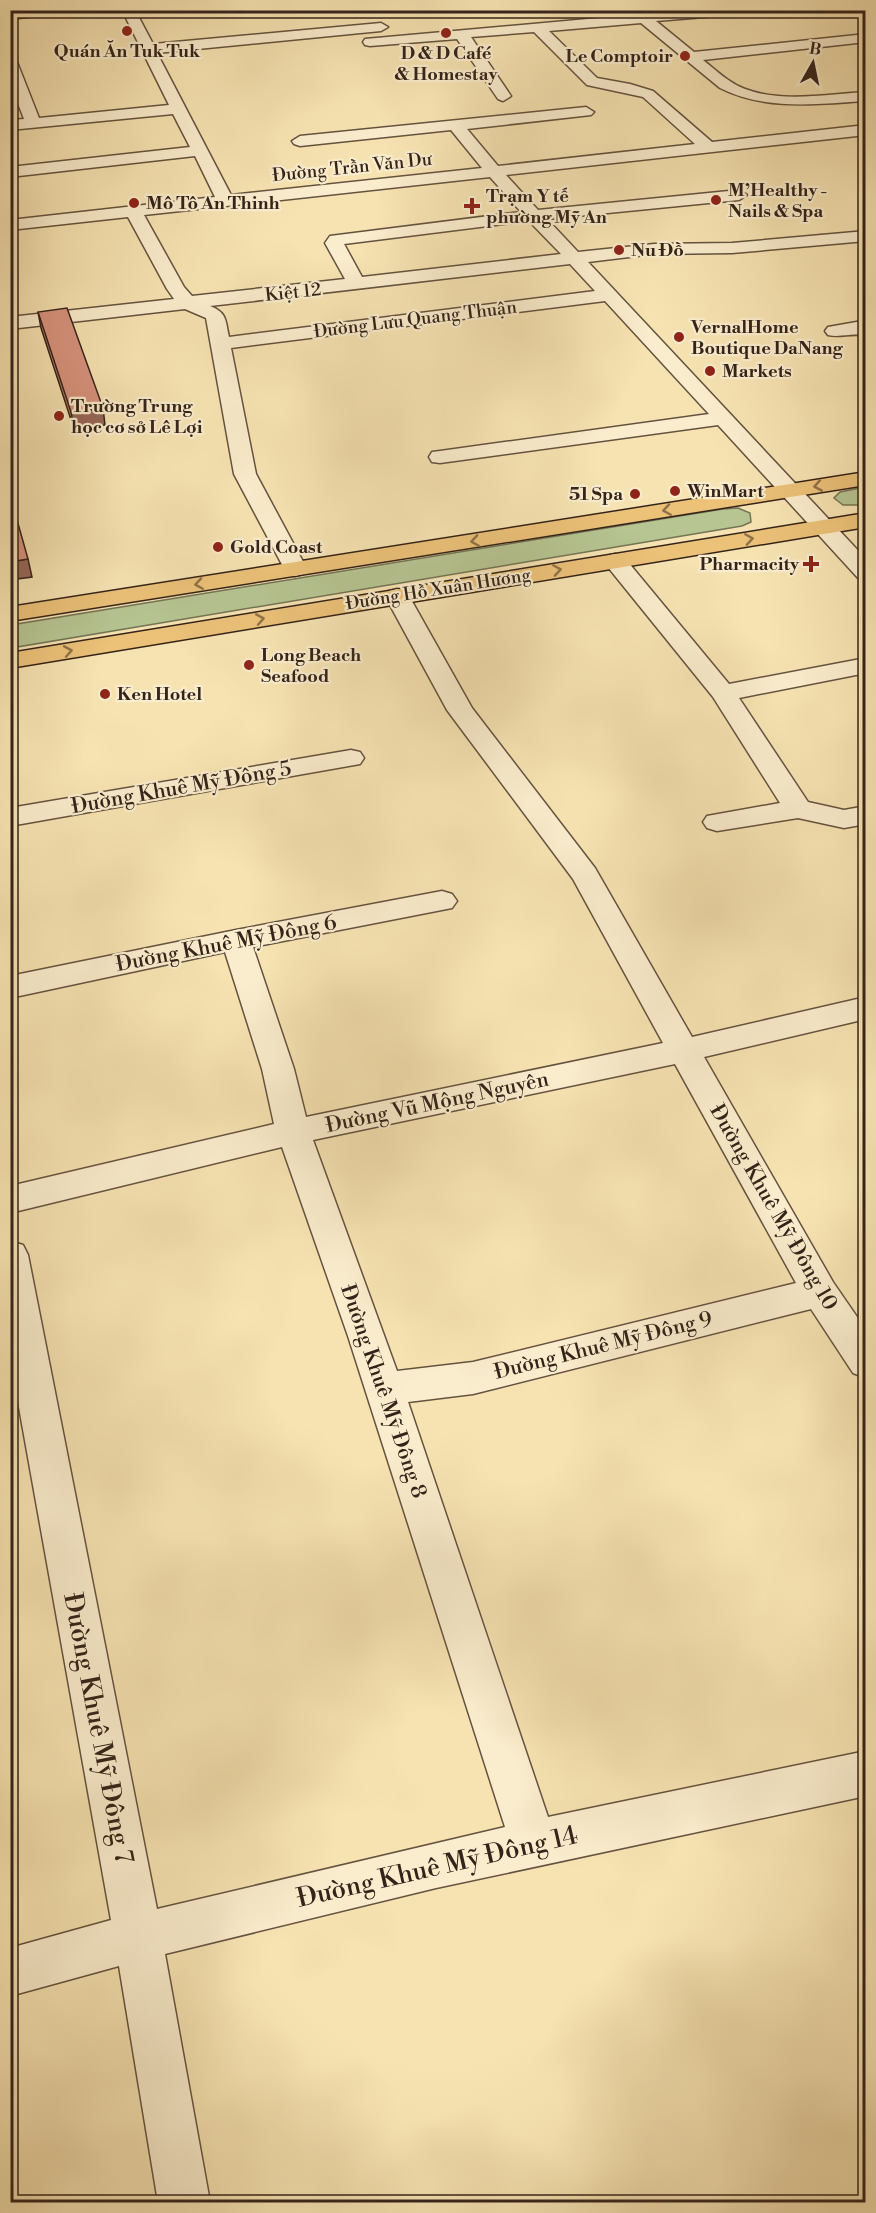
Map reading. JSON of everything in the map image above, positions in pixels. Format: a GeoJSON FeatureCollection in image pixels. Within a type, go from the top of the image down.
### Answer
{"type":"FeatureCollection","features":[{"type":"Feature","properties":{"kind":"main road","name":"Đường Hồ Xuân Hương"},"geometry":{"type":"LineString","coordinates":[[10,614],[866,478]]}},
{"type":"Feature","properties":{"kind":"main road","name":"Đường Hồ Xuân Hương"},"geometry":{"type":"LineString","coordinates":[[10,661],[866,519]]}},
{"type":"Feature","properties":{"kind":"street"},"geometry":{"type":"LineString","coordinates":[[10,15],[54,10]]}},
{"type":"Feature","properties":{"kind":"street"},"geometry":{"type":"LineString","coordinates":[[128,10],[225,200]]}},
{"type":"Feature","properties":{"kind":"street"},"geometry":{"type":"LineString","coordinates":[[366,10],[392,40]]}},
{"type":"Feature","properties":{"kind":"street"},"geometry":{"type":"LineString","coordinates":[[370,42],[538,28],[640,15],[741,10]]}},
{"type":"Feature","properties":{"kind":"street"},"geometry":{"type":"LineString","coordinates":[[640,15],[725,85],[747,94],[783,99],[866,96]]}},
{"type":"Feature","properties":{"kind":"street"},"geometry":{"type":"LineString","coordinates":[[149,49],[381,27]]}},
{"type":"Feature","properties":{"kind":"street"},"geometry":{"type":"LineString","coordinates":[[538,28],[592,82],[648,94],[702,147],[711,164]]}},
{"type":"Feature","properties":{"kind":"street"},"geometry":{"type":"LineString","coordinates":[[461,34],[489,72],[503,96]]}},
{"type":"Feature","properties":{"kind":"street"},"geometry":{"type":"LineString","coordinates":[[692,57],[866,39]]}},
{"type":"Feature","properties":{"kind":"street"},"geometry":{"type":"LineString","coordinates":[[10,62],[33,123]]}},
{"type":"Feature","properties":{"kind":"street"},"geometry":{"type":"LineString","coordinates":[[10,125],[179,109]]}},
{"type":"Feature","properties":{"kind":"street","name":"Đường Trần Văn Dư"},"geometry":{"type":"LineString","coordinates":[[300,141],[585,112]]}},
{"type":"Feature","properties":{"kind":"street"},"geometry":{"type":"LineString","coordinates":[[456,126],[493,171],[724,418],[787,491],[866,573]]}},
{"type":"Feature","properties":{"kind":"street","name":"Đường Trần Văn Dư"},"geometry":{"type":"LineString","coordinates":[[10,225],[866,130]]}},
{"type":"Feature","properties":{"kind":"street"},"geometry":{"type":"LineString","coordinates":[[10,172],[198,151]]}},
{"type":"Feature","properties":{"kind":"street","name":"Đường Lưu Quang Thuận"},"geometry":{"type":"LineString","coordinates":[[357,284],[334,243],[336,240],[535,215],[739,195],[725,179]]}},
{"type":"Feature","properties":{"kind":"street"},"geometry":{"type":"LineString","coordinates":[[134,210],[176,289],[188,303],[215,315],[245,474],[295,569]]}},
{"type":"Feature","properties":{"kind":"street"},"geometry":{"type":"LineString","coordinates":[[576,260],[654,249],[732,248],[866,236]]}},
{"type":"Feature","properties":{"kind":"street","name":"Kiệt 12"},"geometry":{"type":"LineString","coordinates":[[10,324],[576,260]]}},
{"type":"Feature","properties":{"kind":"street","name":"Đường Lưu Quang Thuận"},"geometry":{"type":"LineString","coordinates":[[220,344],[609,295]]}},
{"type":"Feature","properties":{"kind":"street"},"geometry":{"type":"LineString","coordinates":[[835,331],[862,327],[866,330]]}},
{"type":"Feature","properties":{"kind":"street"},"geometry":{"type":"LineString","coordinates":[[440,457],[724,418]]}},
{"type":"Feature","properties":{"kind":"street"},"geometry":{"type":"LineString","coordinates":[[615,561],[723,693],[798,809]]}},
{"type":"Feature","properties":{"kind":"street","name":"Đường Khuê Mỹ Đông 10"},"geometry":{"type":"LineString","coordinates":[[398,596],[460,710],[585,875],[820,1292],[866,1362]]}},
{"type":"Feature","properties":{"kind":"street"},"geometry":{"type":"LineString","coordinates":[[723,693],[866,665]]}},
{"type":"Feature","properties":{"kind":"street","name":"Đường Khuê Mỹ Đông 5"},"geometry":{"type":"LineString","coordinates":[[10,817],[351,758]]}},
{"type":"Feature","properties":{"kind":"street"},"geometry":{"type":"LineString","coordinates":[[717,822],[798,809],[855,817]]}},
{"type":"Feature","properties":{"kind":"street","name":"Đường Khuê Mỹ Đông 6"},"geometry":{"type":"LineString","coordinates":[[10,987],[236,940],[442,902]]}},
{"type":"Feature","properties":{"kind":"street","name":"Đường Khuê Mỹ Đông 8"},"geometry":{"type":"LineString","coordinates":[[236,940],[278,1069],[293,1132],[384,1389],[533,1842]]}},
{"type":"Feature","properties":{"kind":"street","name":"Đường Vũ Mộng Nguyên"},"geometry":{"type":"LineString","coordinates":[[10,1200],[293,1132],[684,1050],[866,1008]]}},
{"type":"Feature","properties":{"kind":"street","name":"Đường Khuê Mỹ Đông 7"},"geometry":{"type":"LineString","coordinates":[[10,1255],[138,1936],[184,2202]]}},
{"type":"Feature","properties":{"kind":"street","name":"Đường Khuê Mỹ Đông 9"},"geometry":{"type":"LineString","coordinates":[[384,1389],[473,1378],[820,1292]]}},
{"type":"Feature","properties":{"kind":"street","name":"Đường Khuê Mỹ Đông 14"},"geometry":{"type":"LineString","coordinates":[[10,1972],[138,1936],[533,1842],[866,1773]]}},
{"type":"Feature","properties":{"kind":"green space"},"geometry":{"type":"Polygon","coordinates":[[[865,487],[865,505],[843,505],[834,498],[840,492],[865,487]]]}},
{"type":"Feature","properties":{"kind":"green space"},"geometry":{"type":"Polygon","coordinates":[[[738,508],[750,513],[751,522],[742,526],[11,648],[11,625],[738,508]]]}},
{"type":"Feature","properties":{"kind":"building"},"geometry":{"type":"Polygon","coordinates":[[[67,308],[103,408],[71,412],[38,312],[67,308]]]}},
{"type":"Feature","properties":{"kind":"building"},"geometry":{"type":"Polygon","coordinates":[[[10,495],[28,559],[10,562],[10,495]]]}},
{"type":"Feature","properties":{"kind":"place","name":"Quán Ăn Tuk Tuk"},"geometry":{"type":"Point","coordinates":[127,31]}},
{"type":"Feature","properties":{"kind":"place","name":"D & D Café & Homestay"},"geometry":{"type":"Point","coordinates":[446,33]}},
{"type":"Feature","properties":{"kind":"place","name":"Le Comptoir"},"geometry":{"type":"Point","coordinates":[685,56]}},
{"type":"Feature","properties":{"kind":"place","name":"M’Healthy - Nails & Spa"},"geometry":{"type":"Point","coordinates":[716,200]}},
{"type":"Feature","properties":{"kind":"place","name":"Mô Tô An Thinh"},"geometry":{"type":"Point","coordinates":[134,203]}},
{"type":"Feature","properties":{"kind":"place","name":"Trạm Y tế phường Mỹ An"},"geometry":{"type":"Point","coordinates":[472,206]}},
{"type":"Feature","properties":{"kind":"place","name":"Nu Đồ"},"geometry":{"type":"Point","coordinates":[619,250]}},
{"type":"Feature","properties":{"kind":"place","name":"VernalHome Boutique DaNang"},"geometry":{"type":"Point","coordinates":[679,337]}},
{"type":"Feature","properties":{"kind":"place","name":"Markets"},"geometry":{"type":"Point","coordinates":[710,371]}},
{"type":"Feature","properties":{"kind":"place","name":"Trường Trung học cơ sở Lê Lợi"},"geometry":{"type":"Point","coordinates":[59,416]}},
{"type":"Feature","properties":{"kind":"place","name":"WinMart"},"geometry":{"type":"Point","coordinates":[675,491]}},
{"type":"Feature","properties":{"kind":"place","name":"51 Spa"},"geometry":{"type":"Point","coordinates":[635,494]}},
{"type":"Feature","properties":{"kind":"place","name":"Gold Coast"},"geometry":{"type":"Point","coordinates":[218,547]}},
{"type":"Feature","properties":{"kind":"place","name":"Pharmacity"},"geometry":{"type":"Point","coordinates":[811,564]}},
{"type":"Feature","properties":{"kind":"place","name":"Long Beach Seafood"},"geometry":{"type":"Point","coordinates":[249,665]}},
{"type":"Feature","properties":{"kind":"place","name":"Ken Hotel"},"geometry":{"type":"Point","coordinates":[105,694]}}]}
